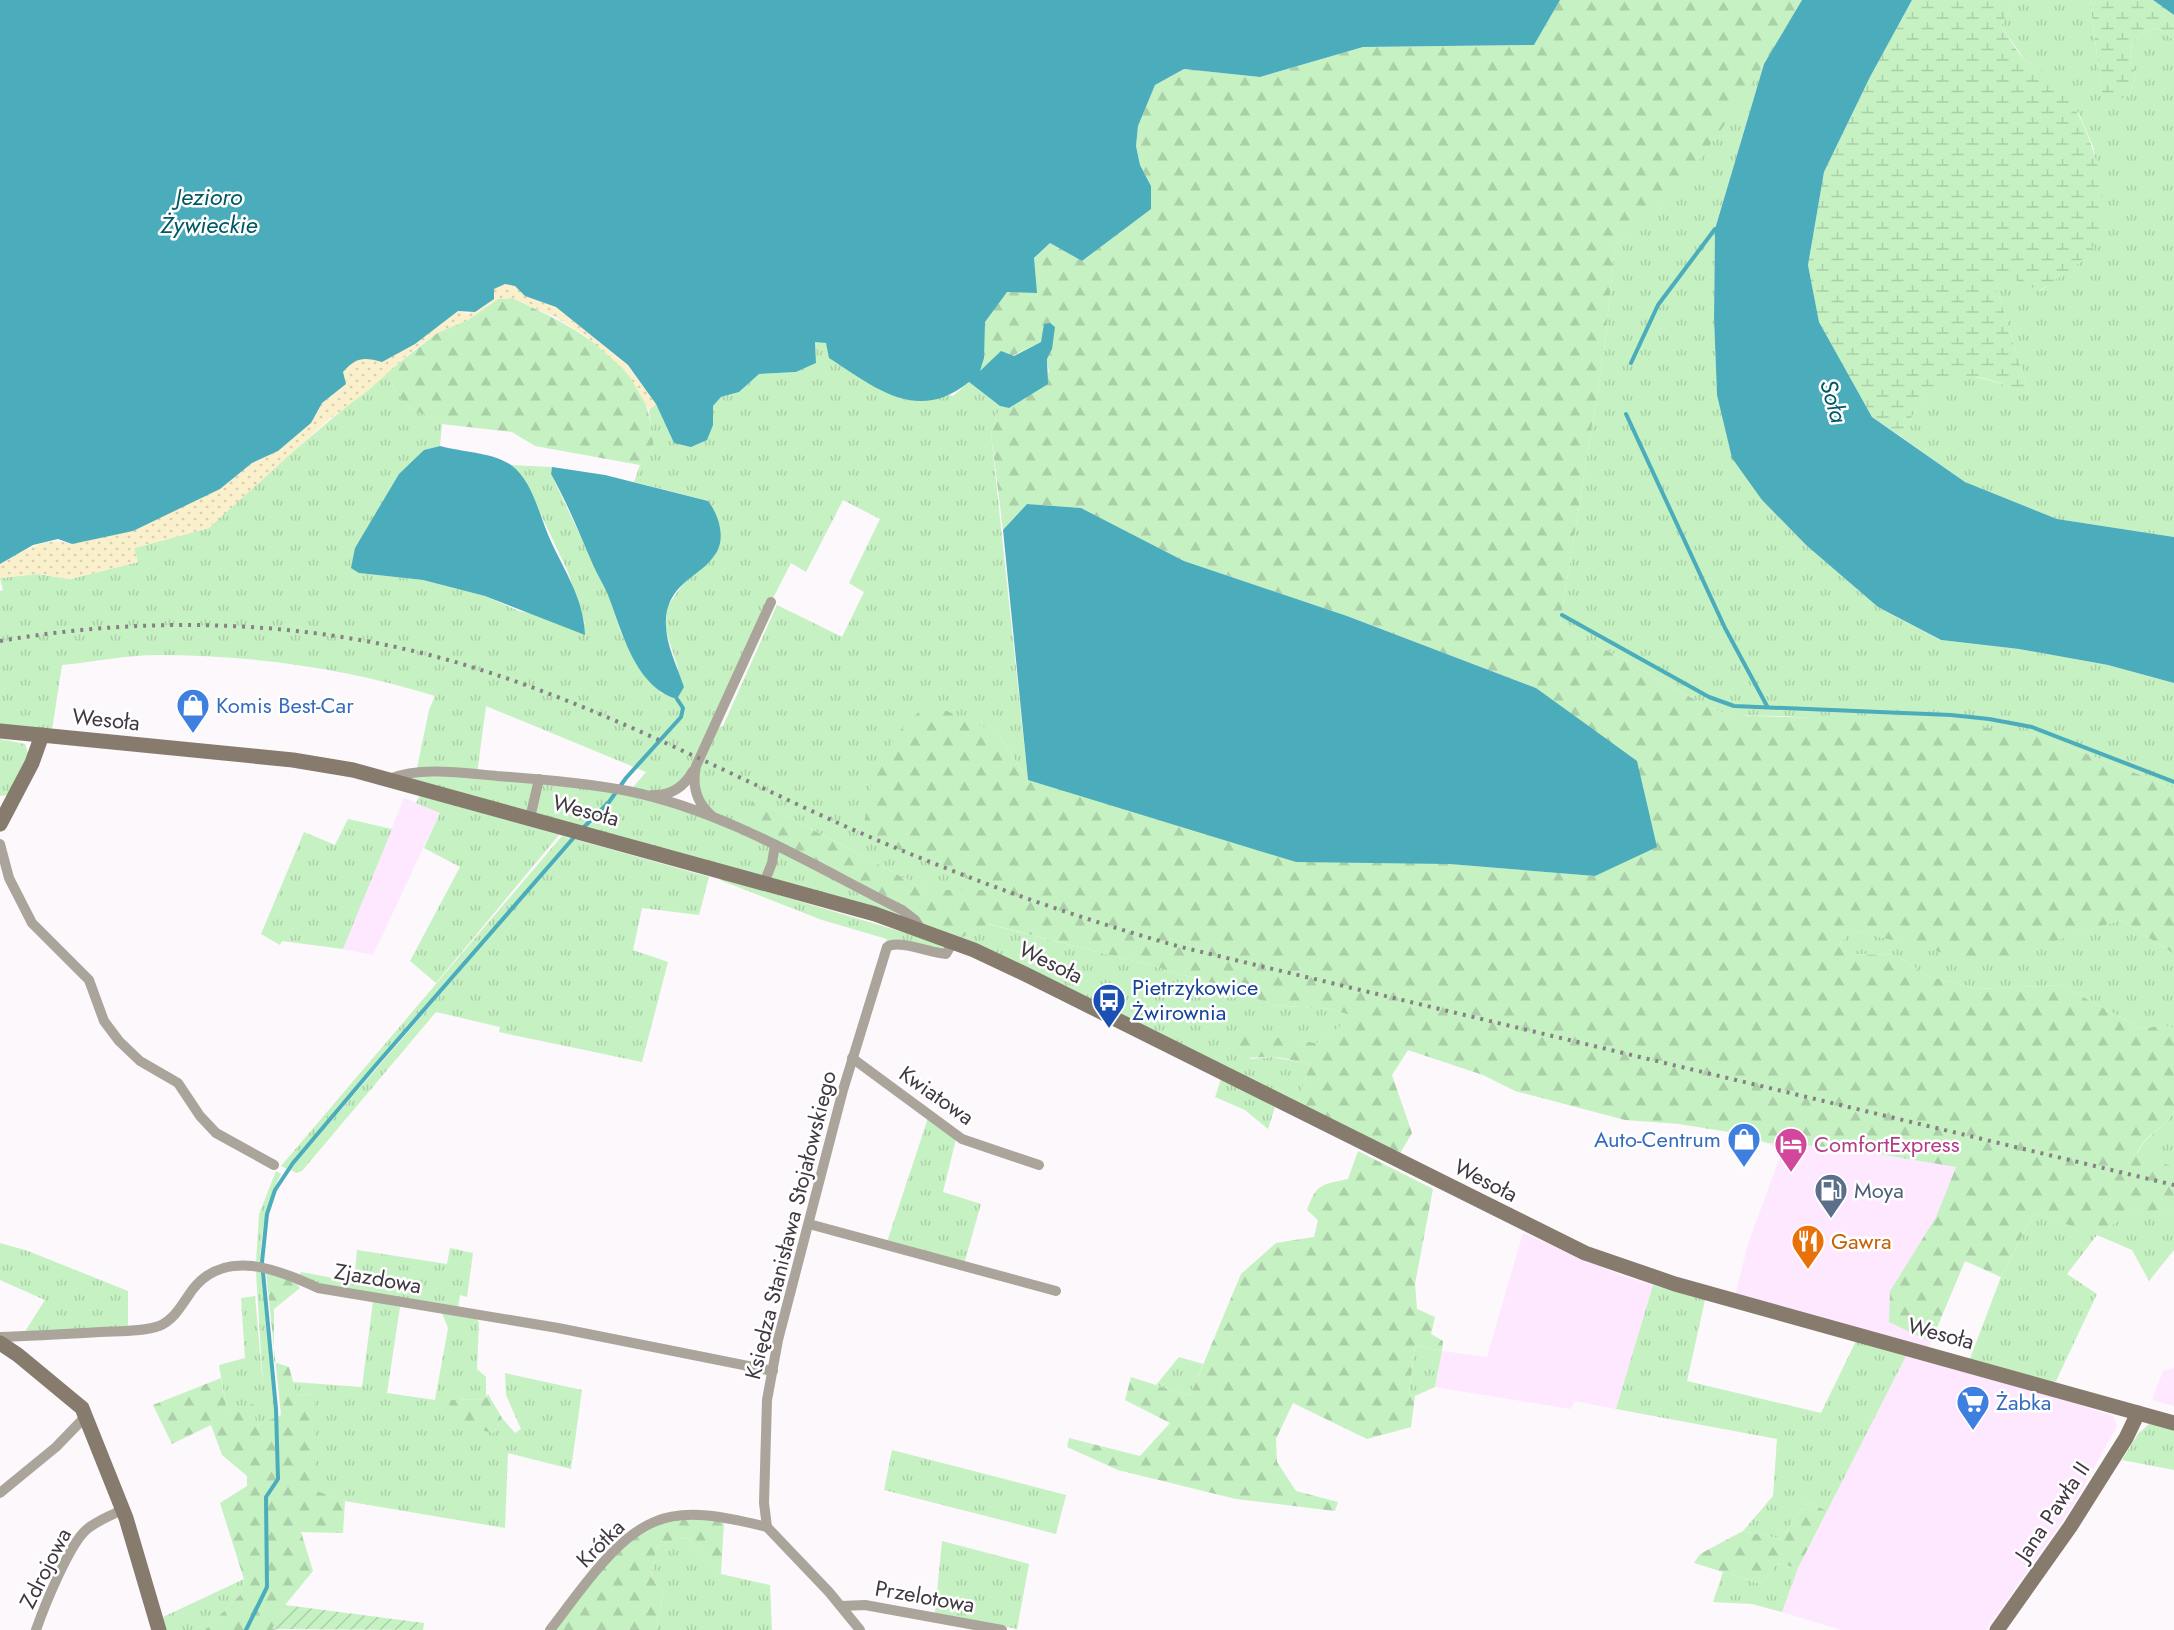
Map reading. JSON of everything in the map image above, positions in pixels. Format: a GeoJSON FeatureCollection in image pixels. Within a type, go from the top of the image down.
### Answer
{"type":"FeatureCollection","features":[{"type":"Feature","properties":{"kind":"main road","name":"Wesoła"},"geometry":{"type":"LineString","coordinates":[[0,731],[293,760],[389,779],[920,928],[1027,975],[1585,1252],[1675,1284],[2174,1423]]}},
{"type":"Feature","properties":{"kind":"main road"},"geometry":{"type":"LineString","coordinates":[[0,824],[32,763],[42,735]]}},
{"type":"Feature","properties":{"kind":"main road"},"geometry":{"type":"LineString","coordinates":[[0,1343],[82,1408],[123,1509],[159,1630]]}},
{"type":"Feature","properties":{"kind":"main road","name":"Jana Pawła II"},"geometry":{"type":"LineString","coordinates":[[1997,1630],[2070,1527],[2126,1438],[2138,1413]]}},
{"type":"Feature","properties":{"kind":"street"},"geometry":{"type":"LineString","coordinates":[[642,795],[673,792],[688,781],[771,602]]}},
{"type":"Feature","properties":{"kind":"street"},"geometry":{"type":"LineString","coordinates":[[696,766],[693,779],[696,794],[701,807],[715,820]]}},
{"type":"Feature","properties":{"kind":"street"},"geometry":{"type":"LineString","coordinates":[[389,779],[416,773],[539,779],[642,795],[715,820],[775,845],[902,910],[915,920],[920,928]]}},
{"type":"Feature","properties":{"kind":"street"},"geometry":{"type":"LineString","coordinates":[[530,818],[539,779]]}},
{"type":"Feature","properties":{"kind":"street"},"geometry":{"type":"LineString","coordinates":[[0,844],[9,878],[32,923],[89,980],[104,1021],[119,1041],[140,1061],[178,1083],[200,1116],[216,1133],[274,1165]]}},
{"type":"Feature","properties":{"kind":"street"},"geometry":{"type":"LineString","coordinates":[[764,883],[772,863],[775,845]]}},
{"type":"Feature","properties":{"kind":"street","name":"Księdza Stanisława Stojałowskiego"},"geometry":{"type":"LineString","coordinates":[[767,1527],[764,1503],[765,1459],[767,1400],[772,1371],[852,1058],[887,946],[895,943],[946,954],[953,942]]}},
{"type":"Feature","properties":{"kind":"street","name":"Kwiatowa"},"geometry":{"type":"LineString","coordinates":[[852,1058],[962,1139],[1040,1165]]}},
{"type":"Feature","properties":{"kind":"street"},"geometry":{"type":"LineString","coordinates":[[809,1224],[1056,1291]]}},
{"type":"Feature","properties":{"kind":"street","name":"Zjazdowa"},"geometry":{"type":"LineString","coordinates":[[0,1337],[125,1331],[161,1326],[180,1309],[194,1288],[213,1269],[234,1266],[267,1268],[289,1274],[318,1288],[558,1328],[772,1371]]}},
{"type":"Feature","properties":{"kind":"street"},"geometry":{"type":"LineString","coordinates":[[0,1493],[56,1447],[85,1417]]}},
{"type":"Feature","properties":{"kind":"street","name":"Zdrojowa"},"geometry":{"type":"LineString","coordinates":[[36,1630],[44,1606],[75,1544],[86,1530],[123,1509]]}},
{"type":"Feature","properties":{"kind":"street","name":"Krótka"},"geometry":{"type":"LineString","coordinates":[[550,1630],[592,1577],[628,1539],[654,1521],[690,1515],[738,1520],[767,1527]]}},
{"type":"Feature","properties":{"kind":"street"},"geometry":{"type":"LineString","coordinates":[[767,1527],[841,1606],[860,1630]]}},
{"type":"Feature","properties":{"kind":"street","name":"Przelotowa"},"geometry":{"type":"LineString","coordinates":[[841,1606],[865,1605],[1002,1630]]}},
{"type":"Feature","properties":{"kind":"shaded area"},"geometry":{"type":"Polygon","coordinates":[[[404,798],[440,812],[373,955],[343,949],[404,798]]]}},
{"type":"Feature","properties":{"kind":"shaded area"},"geometry":{"type":"Polygon","coordinates":[[[1767,1143],[1843,1148],[1957,1167],[1936,1217],[1890,1291],[1890,1322],[1931,1342],[1926,1353],[1735,1296],[1748,1244],[1782,1151],[1767,1143]]]}},
{"type":"Feature","properties":{"kind":"shaded area"},"geometry":{"type":"Polygon","coordinates":[[[1523,1233],[1623,1276],[1653,1285],[1616,1409],[1574,1401],[1571,1409],[1435,1387],[1442,1351],[1487,1357],[1523,1233]]]}},
{"type":"Feature","properties":{"kind":"shaded area"},"geometry":{"type":"Polygon","coordinates":[[[1906,1356],[2033,1390],[2113,1416],[2117,1426],[2071,1509],[1986,1630],[1841,1630],[1782,1612],[1798,1568],[1906,1356]]]}},
{"type":"Feature","properties":{"kind":"shaded area"},"geometry":{"type":"Polygon","coordinates":[[[2174,1368],[2174,1406],[2152,1400],[2163,1371],[2174,1368]]]}},
{"type":"Feature","properties":{"kind":"green space"},"geometry":{"type":"Polygon","coordinates":[[[1560,0],[1802,0],[1754,79],[1702,156],[1659,210],[1615,246],[1604,351],[1560,624],[1699,702],[1727,715],[1944,722],[2038,735],[2174,788],[2174,954],[2121,920],[1985,963],[1851,930],[1839,945],[1850,954],[1896,955],[1928,976],[1978,989],[2061,985],[2142,1029],[2163,1025],[2174,1028],[2174,1111],[2165,1123],[2144,1142],[2137,1154],[2174,1167],[2174,1211],[2161,1210],[2133,1214],[2097,1235],[2034,1213],[2001,1277],[1965,1261],[1931,1342],[1889,1322],[1890,1291],[1936,1217],[1956,1167],[1843,1148],[1767,1143],[1741,1134],[1679,1124],[1625,1120],[1515,1091],[1483,1075],[1408,1050],[1392,1075],[1412,1133],[1398,1157],[1296,1110],[1310,1064],[1276,1057],[1245,1057],[1236,1052],[1225,1039],[1235,1032],[1317,1043],[1354,1016],[1330,1009],[1273,1005],[1229,988],[1146,964],[988,924],[953,942],[736,828],[754,799],[927,890],[994,890],[862,834],[873,775],[902,728],[928,703],[998,733],[1028,780],[1449,864],[1595,876],[1536,688],[1347,616],[1184,561],[1081,508],[1027,504],[1003,530],[991,434],[1000,406],[1009,408],[1049,372],[1047,359],[1052,349],[1045,331],[1041,342],[979,372],[985,322],[989,313],[1014,281],[1050,243],[1082,261],[1150,209],[1151,186],[1140,165],[1136,146],[1138,126],[1155,85],[1184,69],[1260,77],[1363,47],[1534,45],[1560,0]]]}},
{"type":"Feature","properties":{"kind":"green space"},"geometry":{"type":"Polygon","coordinates":[[[1912,0],[2015,0],[2001,26],[2025,60],[2055,80],[2071,101],[2092,147],[2099,172],[2102,198],[2101,222],[2094,244],[2081,261],[2040,291],[2009,277],[1996,286],[2029,394],[1982,378],[1962,378],[1939,387],[1930,395],[1921,404],[1900,436],[1872,417],[1819,322],[1808,265],[1824,172],[1870,77],[1912,0]]]}},
{"type":"Feature","properties":{"kind":"green space"},"geometry":{"type":"Polygon","coordinates":[[[2015,0],[2090,0],[2102,94],[2129,96],[2136,75],[2130,59],[2132,42],[2143,33],[2158,28],[2174,40],[2174,537],[2057,519],[1965,482],[1900,436],[1914,413],[1931,393],[1953,379],[1980,378],[2029,394],[1996,286],[2009,276],[2041,291],[2056,277],[2082,261],[2100,185],[2093,146],[2079,114],[2057,82],[2024,59],[2001,26],[2015,0]]]}},
{"type":"Feature","properties":{"kind":"green space"},"geometry":{"type":"Polygon","coordinates":[[[2090,0],[2153,0],[2174,15],[2174,40],[2158,28],[2143,33],[2132,42],[2130,59],[2136,75],[2129,96],[2112,101],[2102,94],[2090,0]]]}},
{"type":"Feature","properties":{"kind":"green space"},"geometry":{"type":"Polygon","coordinates":[[[1764,64],[1715,229],[1714,318],[1717,395],[1762,500],[1806,545],[1878,607],[1940,640],[2019,649],[2108,665],[2174,683],[2174,788],[2038,735],[1782,716],[1727,715],[1699,702],[1560,624],[1604,351],[1615,246],[1662,206],[1706,150],[1764,64]]]}},
{"type":"Feature","properties":{"kind":"green space"},"geometry":{"type":"Polygon","coordinates":[[[512,298],[578,332],[599,347],[634,382],[645,403],[653,442],[651,451],[640,465],[535,446],[512,432],[442,424],[405,405],[385,374],[437,333],[468,320],[498,299],[512,298]]]}},
{"type":"Feature","properties":{"kind":"green space"},"geometry":{"type":"Polygon","coordinates":[[[815,341],[826,343],[830,358],[953,396],[969,382],[1000,406],[991,434],[1028,780],[998,733],[996,890],[927,890],[754,799],[915,920],[389,779],[465,775],[416,773],[429,710],[435,696],[367,678],[298,665],[228,657],[146,655],[62,665],[52,730],[0,731],[0,591],[3,590],[0,578],[38,574],[70,579],[138,562],[134,548],[209,528],[264,476],[385,374],[405,405],[442,424],[440,446],[424,450],[387,498],[355,548],[359,573],[423,580],[485,596],[519,611],[585,624],[568,572],[526,483],[511,465],[552,467],[551,474],[608,594],[621,633],[636,661],[662,694],[678,668],[665,628],[668,606],[695,571],[708,501],[634,482],[640,465],[653,446],[649,410],[656,404],[674,443],[713,425],[713,406],[721,397],[739,392],[759,374],[796,372],[816,363],[815,341]],[[843,500],[806,572],[791,563],[771,602],[716,728],[723,726],[777,605],[842,637],[864,592],[849,583],[880,519],[843,500]],[[486,706],[477,774],[629,792],[646,772],[486,706]],[[693,779],[673,792],[645,795],[713,819],[693,779]]]}},
{"type":"Feature","properties":{"kind":"green space"},"geometry":{"type":"Polygon","coordinates":[[[0,739],[25,744],[29,756],[8,795],[0,796],[0,739]]]}},
{"type":"Feature","properties":{"kind":"green space"},"geometry":{"type":"Polygon","coordinates":[[[420,795],[559,835],[436,983],[410,961],[460,867],[424,848],[440,813],[416,803],[420,795]]]}},
{"type":"Feature","properties":{"kind":"green space"},"geometry":{"type":"Polygon","coordinates":[[[348,819],[392,829],[343,949],[282,941],[280,945],[261,934],[304,832],[335,845],[348,819]]]}},
{"type":"Feature","properties":{"kind":"green space"},"geometry":{"type":"Polygon","coordinates":[[[562,836],[571,839],[312,1142],[287,1169],[281,1166],[562,836]]]}},
{"type":"Feature","properties":{"kind":"green space"},"geometry":{"type":"Polygon","coordinates":[[[574,839],[709,877],[699,915],[642,908],[633,950],[668,962],[642,1062],[499,1032],[500,1027],[436,1012],[302,1171],[296,1173],[290,1169],[574,839]]]}},
{"type":"Feature","properties":{"kind":"green space"},"geometry":{"type":"Polygon","coordinates":[[[721,878],[943,944],[944,948],[941,951],[885,944],[887,939],[822,920],[720,880],[721,878]]]}},
{"type":"Feature","properties":{"kind":"green space"},"geometry":{"type":"Polygon","coordinates":[[[2121,920],[2174,954],[2174,1028],[2163,1025],[2142,1029],[2061,985],[1978,989],[1928,976],[1896,955],[1850,954],[1839,945],[1851,930],[1985,962],[2121,920]]]}},
{"type":"Feature","properties":{"kind":"green space"},"geometry":{"type":"Polygon","coordinates":[[[987,924],[1146,964],[1229,988],[1273,1005],[1330,1009],[1355,1016],[1317,1043],[1283,1039],[1249,1059],[1272,1057],[1310,1064],[1296,1110],[953,942],[987,924]]]}},
{"type":"Feature","properties":{"kind":"green space"},"geometry":{"type":"Polygon","coordinates":[[[1221,1079],[1275,1107],[1268,1129],[1245,1110],[1215,1097],[1221,1079]]]}},
{"type":"Feature","properties":{"kind":"green space"},"geometry":{"type":"Polygon","coordinates":[[[2174,1111],[2174,1167],[2137,1155],[2144,1142],[2170,1118],[2174,1111]]]}},
{"type":"Feature","properties":{"kind":"green space"},"geometry":{"type":"Polygon","coordinates":[[[928,1118],[956,1139],[943,1192],[981,1204],[964,1264],[887,1242],[928,1118]]]}},
{"type":"Feature","properties":{"kind":"green space"},"geometry":{"type":"Polygon","coordinates":[[[1358,1151],[1433,1189],[1415,1284],[1417,1309],[1435,1317],[1431,1334],[1443,1341],[1442,1351],[1415,1345],[1409,1394],[1415,1396],[1411,1427],[1367,1439],[1293,1403],[1276,1439],[1277,1462],[1296,1491],[1338,1502],[1335,1511],[1236,1499],[1118,1470],[1067,1447],[1069,1438],[1140,1456],[1170,1423],[1125,1400],[1131,1377],[1190,1396],[1241,1274],[1276,1243],[1314,1237],[1318,1220],[1307,1210],[1314,1195],[1326,1184],[1348,1179],[1358,1151]]]}},
{"type":"Feature","properties":{"kind":"green space"},"geometry":{"type":"Polygon","coordinates":[[[276,1171],[281,1174],[265,1218],[260,1264],[256,1264],[259,1214],[276,1171]]]}},
{"type":"Feature","properties":{"kind":"green space"},"geometry":{"type":"Polygon","coordinates":[[[2148,1209],[2174,1211],[2174,1250],[2149,1281],[2132,1250],[2097,1235],[2067,1274],[2097,1294],[2056,1381],[2040,1384],[1968,1364],[2001,1277],[2034,1213],[2097,1234],[2125,1217],[2148,1209]]]}},
{"type":"Feature","properties":{"kind":"green space"},"geometry":{"type":"Polygon","coordinates":[[[0,1243],[28,1251],[128,1291],[128,1327],[24,1333],[45,1300],[0,1280],[0,1243]]]}},
{"type":"Feature","properties":{"kind":"green space"},"geometry":{"type":"Polygon","coordinates":[[[450,1248],[473,1253],[467,1297],[460,1295],[458,1308],[318,1285],[299,1276],[301,1272],[354,1282],[357,1250],[447,1264],[450,1248]]]}},
{"type":"Feature","properties":{"kind":"green space"},"geometry":{"type":"Polygon","coordinates":[[[256,1272],[261,1272],[276,1418],[256,1426],[227,1411],[219,1365],[245,1358],[241,1298],[255,1296],[263,1386],[256,1272]]]}},
{"type":"Feature","properties":{"kind":"green space"},"geometry":{"type":"Polygon","coordinates":[[[266,1272],[296,1283],[300,1288],[274,1309],[274,1348],[266,1272]]]}},
{"type":"Feature","properties":{"kind":"green space"},"geometry":{"type":"Polygon","coordinates":[[[1653,1285],[1705,1300],[1687,1381],[1821,1413],[1856,1341],[1906,1356],[1827,1511],[1807,1501],[1781,1539],[1743,1531],[1773,1496],[1777,1439],[1616,1409],[1653,1285]]]}},
{"type":"Feature","properties":{"kind":"green space"},"geometry":{"type":"Polygon","coordinates":[[[373,1301],[400,1307],[387,1393],[435,1400],[448,1328],[442,1313],[476,1319],[479,1322],[477,1369],[486,1377],[486,1399],[451,1400],[493,1433],[502,1418],[515,1433],[521,1429],[506,1395],[505,1373],[582,1390],[571,1469],[508,1453],[505,1528],[345,1501],[314,1490],[314,1393],[297,1396],[293,1382],[362,1387],[373,1301]]]}},
{"type":"Feature","properties":{"kind":"green space"},"geometry":{"type":"Polygon","coordinates":[[[1415,1345],[1442,1351],[1435,1387],[1415,1396],[1409,1394],[1415,1345]]]}},
{"type":"Feature","properties":{"kind":"green space"},"geometry":{"type":"Polygon","coordinates":[[[1179,1357],[1203,1364],[1190,1396],[1156,1385],[1179,1357]]]}},
{"type":"Feature","properties":{"kind":"green space"},"geometry":{"type":"Polygon","coordinates":[[[275,1362],[289,1367],[297,1396],[314,1393],[314,1490],[345,1501],[343,1533],[301,1532],[313,1571],[285,1605],[273,1629],[277,1630],[205,1630],[242,1593],[244,1579],[220,1503],[247,1486],[247,1476],[222,1455],[211,1425],[172,1444],[153,1405],[221,1378],[227,1411],[253,1404],[257,1426],[281,1415],[275,1362]]]}},
{"type":"Feature","properties":{"kind":"green space"},"geometry":{"type":"Polygon","coordinates":[[[488,1394],[502,1418],[493,1433],[443,1421],[451,1400],[485,1399],[488,1394]]]}},
{"type":"Feature","properties":{"kind":"green space"},"geometry":{"type":"Polygon","coordinates":[[[2149,1424],[2174,1429],[2174,1470],[2122,1460],[2138,1434],[2149,1424]]]}},
{"type":"Feature","properties":{"kind":"green space"},"geometry":{"type":"Polygon","coordinates":[[[892,1450],[1066,1495],[1056,1534],[884,1490],[892,1450]]]}},
{"type":"Feature","properties":{"kind":"green space"},"geometry":{"type":"Polygon","coordinates":[[[1807,1501],[1827,1511],[1798,1568],[1777,1563],[1762,1584],[1694,1563],[1700,1554],[1743,1531],[1781,1539],[1807,1501]]]}},
{"type":"Feature","properties":{"kind":"green space"},"geometry":{"type":"Polygon","coordinates":[[[689,1517],[724,1521],[721,1574],[685,1537],[657,1546],[651,1576],[663,1594],[656,1630],[555,1630],[598,1572],[638,1534],[661,1522],[689,1517]]]}},
{"type":"Feature","properties":{"kind":"green space"},"geometry":{"type":"Polygon","coordinates":[[[685,1537],[721,1574],[770,1585],[772,1630],[656,1630],[663,1594],[651,1576],[657,1546],[685,1537]]]}},
{"type":"Feature","properties":{"kind":"green space"},"geometry":{"type":"Polygon","coordinates":[[[942,1541],[1029,1564],[1017,1629],[935,1613],[942,1541]]]}},
{"type":"Feature","properties":{"kind":"green space"},"geometry":{"type":"Polygon","coordinates":[[[1777,1563],[1798,1568],[1782,1612],[1752,1604],[1713,1602],[1723,1572],[1762,1584],[1777,1563]]]}},
{"type":"Feature","properties":{"kind":"green space"},"geometry":{"type":"Polygon","coordinates":[[[244,1579],[242,1593],[205,1630],[166,1630],[163,1617],[244,1579]]]}},
{"type":"Feature","properties":{"kind":"green space"},"geometry":{"type":"Polygon","coordinates":[[[285,1605],[424,1623],[423,1630],[272,1629],[285,1605]]]}},
{"type":"Feature","properties":{"kind":"sand"},"geometry":{"type":"Polygon","coordinates":[[[505,284],[515,286],[525,296],[556,307],[628,366],[656,404],[649,410],[627,372],[587,337],[557,318],[512,298],[498,299],[468,320],[437,333],[411,352],[370,389],[327,421],[209,528],[134,548],[138,562],[70,579],[38,574],[0,578],[0,564],[34,546],[53,542],[72,544],[220,489],[252,463],[278,451],[311,423],[322,403],[346,384],[343,372],[352,361],[415,344],[458,311],[468,314],[494,289],[505,284]]]}},
{"type":"Feature","properties":{"kind":"water","name":"Jezioro Żywieckie"},"geometry":{"type":"Polygon","coordinates":[[[0,0],[1560,0],[1534,45],[1363,47],[1260,77],[1184,69],[1155,85],[1138,126],[1136,146],[1140,165],[1151,186],[1151,209],[1082,261],[1050,243],[1034,258],[1037,293],[1007,292],[985,322],[984,358],[980,371],[1001,351],[1014,356],[1041,342],[1044,324],[1050,323],[1055,327],[1052,349],[1047,359],[1048,384],[1009,408],[1000,406],[969,382],[950,394],[932,400],[914,401],[897,397],[880,390],[829,358],[826,343],[815,342],[816,363],[796,372],[759,374],[739,392],[721,397],[713,406],[713,425],[707,440],[691,447],[674,443],[656,404],[628,365],[556,307],[525,296],[515,286],[505,284],[494,289],[494,299],[475,312],[458,311],[415,344],[382,362],[365,359],[352,363],[343,372],[346,384],[322,403],[311,423],[278,451],[252,463],[220,489],[133,531],[72,544],[58,539],[33,545],[0,564],[0,0]]]}},
{"type":"Feature","properties":{"kind":"water","name":"Soła"},"geometry":{"type":"Polygon","coordinates":[[[1802,0],[1912,0],[1870,77],[1824,172],[1808,265],[1819,322],[1872,417],[1965,482],[2057,519],[2174,537],[2174,683],[2108,665],[2019,649],[1941,640],[1878,607],[1806,545],[1762,500],[1732,458],[1717,395],[1714,318],[1715,229],[1764,64],[1802,0]]]}},
{"type":"Feature","properties":{"kind":"water"},"geometry":{"type":"Polygon","coordinates":[[[2153,0],[2174,0],[2174,15],[2153,0]]]}},
{"type":"Feature","properties":{"kind":"water"},"geometry":{"type":"Polygon","coordinates":[[[440,446],[495,457],[518,471],[530,488],[549,537],[577,596],[584,621],[585,635],[485,596],[423,580],[359,573],[351,568],[355,548],[399,474],[424,450],[440,446]]]}},
{"type":"Feature","properties":{"kind":"water"},"geometry":{"type":"Polygon","coordinates":[[[552,467],[605,475],[708,501],[712,507],[721,535],[718,550],[709,562],[677,591],[668,607],[666,617],[667,638],[684,687],[677,699],[663,693],[650,683],[632,656],[606,591],[551,474],[552,467]]]}},
{"type":"Feature","properties":{"kind":"water"},"geometry":{"type":"Polygon","coordinates":[[[1027,504],[1081,508],[1184,561],[1347,616],[1536,688],[1637,761],[1657,847],[1595,876],[1449,864],[1296,862],[1028,780],[1003,530],[1027,504]]]}},
{"type":"Feature","properties":{"kind":"waterway"},"geometry":{"type":"LineString","coordinates":[[1631,363],[1658,305],[1715,229]]}},
{"type":"Feature","properties":{"kind":"waterway"},"geometry":{"type":"LineString","coordinates":[[1626,414],[1725,628],[1767,706]]}},
{"type":"Feature","properties":{"kind":"waterway"},"geometry":{"type":"LineString","coordinates":[[1562,615],[1709,697],[1734,706],[1951,715],[1989,719],[2032,727],[2174,782]]}},
{"type":"Feature","properties":{"kind":"waterway"},"geometry":{"type":"LineString","coordinates":[[581,830],[609,802],[626,778],[681,717],[683,708],[677,699]]}},
{"type":"Feature","properties":{"kind":"waterway"},"geometry":{"type":"LineString","coordinates":[[246,1630],[267,1587],[266,1497],[278,1479],[276,1409],[262,1262],[267,1214],[275,1190],[293,1163],[375,1066],[576,835]]}},
{"type":"Feature","properties":{"kind":"railway"},"geometry":{"type":"LineString","coordinates":[[0,641],[59,632],[119,627],[239,626],[299,631],[417,652],[475,668],[570,702],[929,862],[1054,908],[1138,935],[2174,1185]]}},
{"type":"Feature","properties":{"kind":"place","name":"Komis Best-Car"},"geometry":{"type":"Point","coordinates":[193,734]}},
{"type":"Feature","properties":{"kind":"place","name":"Pietrzykowice Żwirownia"},"geometry":{"type":"Point","coordinates":[1109,1029]}},
{"type":"Feature","properties":{"kind":"place","name":"Auto-Centrum"},"geometry":{"type":"Point","coordinates":[1744,1168]}},
{"type":"Feature","properties":{"kind":"place","name":"ComfortExpress"},"geometry":{"type":"Point","coordinates":[1791,1173]}},
{"type":"Feature","properties":{"kind":"place","name":"Moya"},"geometry":{"type":"Point","coordinates":[1831,1219]}},
{"type":"Feature","properties":{"kind":"place","name":"Gawra"},"geometry":{"type":"Point","coordinates":[1808,1270]}},
{"type":"Feature","properties":{"kind":"place","name":"Żabka"},"geometry":{"type":"Point","coordinates":[1973,1431]}}]}
